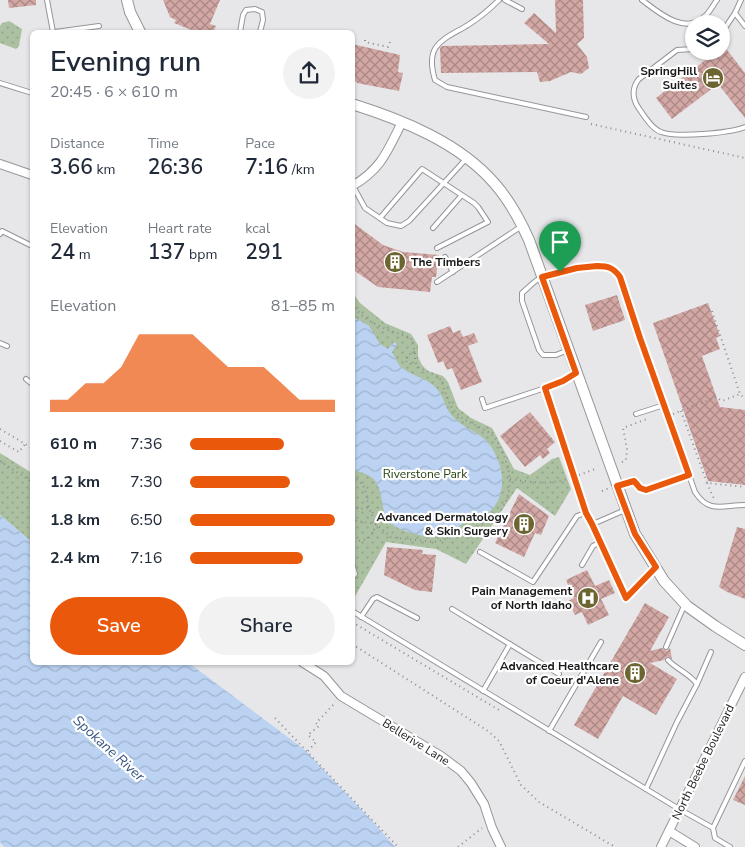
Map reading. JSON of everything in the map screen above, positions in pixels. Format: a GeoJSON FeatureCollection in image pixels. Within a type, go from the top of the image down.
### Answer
{"type":"FeatureCollection","features":[{"type":"Feature","properties":{"kind":"street"},"geometry":{"type":"LineString","coordinates":[[127,0],[130,12],[139,30]]}},
{"type":"Feature","properties":{"kind":"street"},"geometry":{"type":"LineString","coordinates":[[355,105],[402,122],[449,146],[466,158],[495,184],[514,210],[529,240],[635,534],[664,581],[685,604],[745,645]]}},
{"type":"Feature","properties":{"kind":"street"},"geometry":{"type":"LineString","coordinates":[[355,185],[366,178],[384,159],[402,122]]}},
{"type":"Feature","properties":{"kind":"street"},"geometry":{"type":"LineString","coordinates":[[0,164],[30,172]]}},
{"type":"Feature","properties":{"kind":"street","name":"Bellerive Lane"},"geometry":{"type":"LineString","coordinates":[[307,665],[324,676],[341,696],[453,765],[466,777],[484,804],[501,847]]}},
{"type":"Feature","properties":{"kind":"street","name":"North Beebe Boulevard"},"geometry":{"type":"LineString","coordinates":[[662,847],[745,678]]}},
{"type":"Feature","properties":{"kind":"street"},"geometry":{"type":"LineString","coordinates":[[669,831],[695,847]]}},
{"type":"Feature","properties":{"kind":"lane"},"geometry":{"type":"LineString","coordinates":[[47,0],[54,30]]}},
{"type":"Feature","properties":{"kind":"lane"},"geometry":{"type":"LineString","coordinates":[[499,0],[470,24],[444,38],[437,44],[432,62],[435,80],[448,87],[586,116]]}},
{"type":"Feature","properties":{"kind":"lane"},"geometry":{"type":"LineString","coordinates":[[505,0],[522,9]]}},
{"type":"Feature","properties":{"kind":"lane"},"geometry":{"type":"LineString","coordinates":[[642,0],[672,21],[685,23],[695,22],[705,17],[716,0]]}},
{"type":"Feature","properties":{"kind":"lane"},"geometry":{"type":"LineString","coordinates":[[730,19],[741,0]]}},
{"type":"Feature","properties":{"kind":"lane"},"geometry":{"type":"LineString","coordinates":[[240,30],[243,15],[246,10],[255,9],[262,12],[263,20],[260,30]]}},
{"type":"Feature","properties":{"kind":"lane"},"geometry":{"type":"LineString","coordinates":[[734,13],[745,26]]}},
{"type":"Feature","properties":{"kind":"lane"},"geometry":{"type":"LineString","coordinates":[[69,30],[99,26]]}},
{"type":"Feature","properties":{"kind":"lane"},"geometry":{"type":"LineString","coordinates":[[685,50],[677,50],[635,84],[634,92],[638,106],[654,128],[661,132],[721,133],[733,132],[745,127]]}},
{"type":"Feature","properties":{"kind":"lane"},"geometry":{"type":"LineString","coordinates":[[0,83],[30,92]]}},
{"type":"Feature","properties":{"kind":"lane"},"geometry":{"type":"LineString","coordinates":[[355,190],[365,208],[394,226],[402,226],[409,221],[466,158]]}},
{"type":"Feature","properties":{"kind":"lane"},"geometry":{"type":"LineString","coordinates":[[380,218],[422,169],[478,207],[488,222],[437,248]]}},
{"type":"Feature","properties":{"kind":"lane"},"geometry":{"type":"LineString","coordinates":[[432,228],[461,196]]}},
{"type":"Feature","properties":{"kind":"lane"},"geometry":{"type":"LineString","coordinates":[[436,282],[522,226]]}},
{"type":"Feature","properties":{"kind":"lane"},"geometry":{"type":"LineString","coordinates":[[1,233],[30,245]]}},
{"type":"Feature","properties":{"kind":"lane"},"geometry":{"type":"LineString","coordinates":[[445,257],[453,272]]}},
{"type":"Feature","properties":{"kind":"lane"},"geometry":{"type":"LineString","coordinates":[[568,350],[556,355],[543,355],[539,350],[522,301],[522,292],[542,277],[577,268],[605,266],[616,271],[620,277],[695,492],[705,504],[717,507],[745,504]]}},
{"type":"Feature","properties":{"kind":"lane"},"geometry":{"type":"LineString","coordinates":[[0,343],[7,346]]}},
{"type":"Feature","properties":{"kind":"lane"},"geometry":{"type":"LineString","coordinates":[[482,399],[485,408],[545,388],[563,381],[576,373]]}},
{"type":"Feature","properties":{"kind":"lane"},"geometry":{"type":"LineString","coordinates":[[26,380],[30,383]]}},
{"type":"Feature","properties":{"kind":"lane"},"geometry":{"type":"LineString","coordinates":[[545,388],[586,513],[626,598],[656,567]]}},
{"type":"Feature","properties":{"kind":"lane"},"geometry":{"type":"LineString","coordinates":[[636,414],[664,405]]}},
{"type":"Feature","properties":{"kind":"lane"},"geometry":{"type":"LineString","coordinates":[[592,524],[626,509]]}},
{"type":"Feature","properties":{"kind":"lane"},"geometry":{"type":"LineString","coordinates":[[480,552],[533,582],[577,516],[586,513]]}},
{"type":"Feature","properties":{"kind":"lane"},"geometry":{"type":"LineString","coordinates":[[582,565],[593,546],[601,542]]}},
{"type":"Feature","properties":{"kind":"lane"},"geometry":{"type":"LineString","coordinates":[[361,616],[372,599],[378,597],[417,618]]}},
{"type":"Feature","properties":{"kind":"lane"},"geometry":{"type":"LineString","coordinates":[[666,647],[685,604]]}},
{"type":"Feature","properties":{"kind":"lane"},"geometry":{"type":"LineString","coordinates":[[452,609],[559,674]]}},
{"type":"Feature","properties":{"kind":"lane"},"geometry":{"type":"LineString","coordinates":[[355,612],[679,810],[713,828]]}},
{"type":"Feature","properties":{"kind":"lane"},"geometry":{"type":"LineString","coordinates":[[549,731],[601,642]]}},
{"type":"Feature","properties":{"kind":"lane"},"geometry":{"type":"LineString","coordinates":[[483,691],[510,644]]}},
{"type":"Feature","properties":{"kind":"lane"},"geometry":{"type":"LineString","coordinates":[[646,789],[711,652]]}},
{"type":"Feature","properties":{"kind":"lane"},"geometry":{"type":"LineString","coordinates":[[668,660],[697,684]]}},
{"type":"Feature","properties":{"kind":"lane"},"geometry":{"type":"LineString","coordinates":[[730,847],[715,838],[713,828],[745,761]]}},
{"type":"Feature","properties":{"kind":"path"},"geometry":{"type":"LineString","coordinates":[[365,40],[365,42],[388,47],[390,42]]}},
{"type":"Feature","properties":{"kind":"path"},"geometry":{"type":"LineString","coordinates":[[592,124],[745,158]]}},
{"type":"Feature","properties":{"kind":"path"},"geometry":{"type":"LineString","coordinates":[[355,307],[378,326],[410,338],[415,352],[416,364],[422,370],[439,377],[456,413],[490,433],[496,439],[505,459],[510,479],[505,502],[499,514],[487,523],[445,540],[423,542],[391,537],[376,524],[369,507],[364,485],[360,480],[355,478]]}},
{"type":"Feature","properties":{"kind":"path"},"geometry":{"type":"LineString","coordinates":[[712,311],[740,394],[745,399]]}},
{"type":"Feature","properties":{"kind":"path"},"geometry":{"type":"LineString","coordinates":[[415,352],[408,355],[405,360],[409,364],[416,364]]}},
{"type":"Feature","properties":{"kind":"path"},"geometry":{"type":"LineString","coordinates":[[681,411],[717,507]]}},
{"type":"Feature","properties":{"kind":"path"},"geometry":{"type":"LineString","coordinates":[[0,429],[30,447]]}},
{"type":"Feature","properties":{"kind":"path"},"geometry":{"type":"LineString","coordinates":[[0,442],[19,452],[25,444]]}},
{"type":"Feature","properties":{"kind":"path"},"geometry":{"type":"LineString","coordinates":[[0,461],[30,479]]}},
{"type":"Feature","properties":{"kind":"path"},"geometry":{"type":"LineString","coordinates":[[510,479],[553,483],[595,469]]}},
{"type":"Feature","properties":{"kind":"path"},"geometry":{"type":"LineString","coordinates":[[602,491],[634,481],[640,488],[646,490],[689,475],[704,473]]}},
{"type":"Feature","properties":{"kind":"path"},"geometry":{"type":"LineString","coordinates":[[707,483],[745,487]]}},
{"type":"Feature","properties":{"kind":"path"},"geometry":{"type":"LineString","coordinates":[[355,507],[360,509],[369,507]]}},
{"type":"Feature","properties":{"kind":"path"},"geometry":{"type":"LineString","coordinates":[[355,520],[376,524]]}},
{"type":"Feature","properties":{"kind":"path"},"geometry":{"type":"LineString","coordinates":[[355,541],[370,538],[376,524]]}},
{"type":"Feature","properties":{"kind":"path"},"geometry":{"type":"LineString","coordinates":[[355,624],[499,710]]}},
{"type":"Feature","properties":{"kind":"path"},"geometry":{"type":"LineString","coordinates":[[355,646],[488,731],[499,741],[521,785],[539,802],[615,847]]}},
{"type":"Feature","properties":{"kind":"path"},"geometry":{"type":"LineString","coordinates":[[308,750],[316,742],[308,735],[319,726],[316,723],[341,696]]}},
{"type":"Feature","properties":{"kind":"path"},"geometry":{"type":"LineString","coordinates":[[275,718],[308,750],[398,847]]}},
{"type":"Feature","properties":{"kind":"path"},"geometry":{"type":"LineString","coordinates":[[458,847],[490,822]]}},
{"type":"Feature","properties":{"kind":"green space"},"geometry":{"type":"Polygon","coordinates":[[[9,21],[22,29],[19,46],[16,49],[0,43],[0,26],[2,23],[9,21]]]}},
{"type":"Feature","properties":{"kind":"green space","name":"Riverstone Park"},"geometry":{"type":"Polygon","coordinates":[[[355,296],[360,303],[385,323],[411,334],[418,345],[418,357],[422,365],[428,371],[443,376],[448,382],[458,408],[471,418],[492,428],[514,469],[530,475],[552,459],[559,457],[571,489],[555,516],[517,488],[466,564],[436,549],[386,542],[355,596],[355,296]]]}},
{"type":"Feature","properties":{"kind":"green space"},"geometry":{"type":"Polygon","coordinates":[[[0,453],[30,472],[30,540],[0,515],[0,453]]]}},
{"type":"Feature","properties":{"kind":"water","name":"Riverstone Park"},"geometry":{"type":"Polygon","coordinates":[[[355,318],[369,326],[380,344],[388,349],[394,342],[397,344],[392,352],[399,365],[433,385],[452,416],[484,438],[499,463],[502,484],[499,498],[492,510],[463,523],[452,532],[443,535],[426,536],[407,532],[391,524],[384,512],[376,481],[355,470],[355,318]]]}},
{"type":"Feature","properties":{"kind":"water","name":"Spokane River"},"geometry":{"type":"Polygon","coordinates":[[[0,515],[30,540],[30,665],[192,665],[305,750],[395,847],[4,847],[0,842],[0,515]]]}},
{"type":"Feature","properties":{"kind":"building"},"geometry":{"type":"Polygon","coordinates":[[[8,0],[36,0],[36,5],[9,8],[8,0]]]}},
{"type":"Feature","properties":{"kind":"building"},"geometry":{"type":"Polygon","coordinates":[[[163,0],[220,0],[210,24],[216,26],[214,30],[192,30],[174,23],[176,20],[170,17],[163,0]]]}},
{"type":"Feature","properties":{"kind":"building"},"geometry":{"type":"Polygon","coordinates":[[[555,0],[583,0],[584,38],[577,44],[587,57],[589,68],[581,74],[571,72],[550,81],[540,82],[537,72],[441,73],[440,48],[442,46],[549,44],[524,23],[534,13],[556,33],[555,0]]]}},
{"type":"Feature","properties":{"kind":"building"},"geometry":{"type":"Polygon","coordinates":[[[355,45],[400,55],[398,72],[403,73],[399,91],[355,82],[355,45]]]}},
{"type":"Feature","properties":{"kind":"building","name":"SpringHill Suites"},"geometry":{"type":"Polygon","coordinates":[[[730,54],[745,73],[745,118],[718,84],[672,119],[656,98],[705,60],[730,60],[730,54]]]}},
{"type":"Feature","properties":{"kind":"building","name":"The Timbers"},"geometry":{"type":"Polygon","coordinates":[[[355,224],[383,245],[403,252],[439,255],[436,277],[432,277],[430,292],[378,287],[355,271],[355,224]]]}},
{"type":"Feature","properties":{"kind":"building"},"geometry":{"type":"Polygon","coordinates":[[[617,295],[625,320],[593,331],[585,305],[617,295]]]}},
{"type":"Feature","properties":{"kind":"building"},"geometry":{"type":"Polygon","coordinates":[[[708,303],[720,336],[716,338],[720,349],[702,356],[720,407],[745,410],[745,485],[708,481],[653,323],[708,303]]]}},
{"type":"Feature","properties":{"kind":"building"},"geometry":{"type":"Polygon","coordinates":[[[450,326],[453,333],[460,330],[463,337],[474,333],[478,342],[468,346],[482,382],[461,390],[452,368],[447,370],[443,361],[438,363],[427,335],[450,326]]]}},
{"type":"Feature","properties":{"kind":"building"},"geometry":{"type":"Polygon","coordinates":[[[530,412],[555,442],[547,449],[550,453],[543,459],[540,455],[525,467],[500,436],[530,412]]]}},
{"type":"Feature","properties":{"kind":"building","name":"Advanced Dermatology & Skin Surgery"},"geometry":{"type":"Polygon","coordinates":[[[519,494],[549,516],[541,535],[535,533],[524,557],[495,543],[519,494]]]}},
{"type":"Feature","properties":{"kind":"building"},"geometry":{"type":"Polygon","coordinates":[[[737,527],[745,529],[745,599],[719,587],[737,527]]]}},
{"type":"Feature","properties":{"kind":"building"},"geometry":{"type":"Polygon","coordinates":[[[387,547],[423,550],[422,554],[436,555],[432,592],[415,590],[384,575],[387,547]]]}},
{"type":"Feature","properties":{"kind":"building","name":"Pain Management of North Idaho"},"geometry":{"type":"Polygon","coordinates":[[[587,570],[595,586],[609,580],[615,593],[601,599],[609,615],[588,625],[582,612],[575,615],[568,601],[574,598],[566,580],[587,570]]]}},
{"type":"Feature","properties":{"kind":"building","name":"Advanced Healthcare of Coeur d'Alene"},"geometry":{"type":"Polygon","coordinates":[[[645,603],[669,617],[650,651],[662,648],[667,651],[670,648],[672,659],[667,656],[664,660],[650,663],[677,679],[656,715],[623,696],[598,739],[574,725],[645,603]]]}},
{"type":"Feature","properties":{"kind":"building"},"geometry":{"type":"Polygon","coordinates":[[[745,776],[745,805],[733,800],[745,776]]]}},
{"type":"Feature","properties":{"kind":"place","name":"SpringHill Suites"},"geometry":{"type":"Point","coordinates":[713,78]}},
{"type":"Feature","properties":{"kind":"place","name":"The Timbers"},"geometry":{"type":"Point","coordinates":[395,262]}},
{"type":"Feature","properties":{"kind":"place","name":"Advanced Dermatology & Skin Surgery"},"geometry":{"type":"Point","coordinates":[524,524]}},
{"type":"Feature","properties":{"kind":"place","name":"Pain Management of North Idaho"},"geometry":{"type":"Point","coordinates":[588,598]}},
{"type":"Feature","properties":{"kind":"place","name":"Advanced Healthcare of Coeur d'Alene"},"geometry":{"type":"Point","coordinates":[635,673]}},
{"type":"Feature","properties":{"kind":"route"},"geometry":{"type":"LineString","coordinates":[[605,266],[616,271],[620,277],[689,475],[646,490],[640,488],[637,482],[634,481],[617,486],[635,534],[656,567],[626,598],[586,513],[545,388],[563,381],[576,373],[542,277],[560,272],[577,268],[605,266]]}}]}
